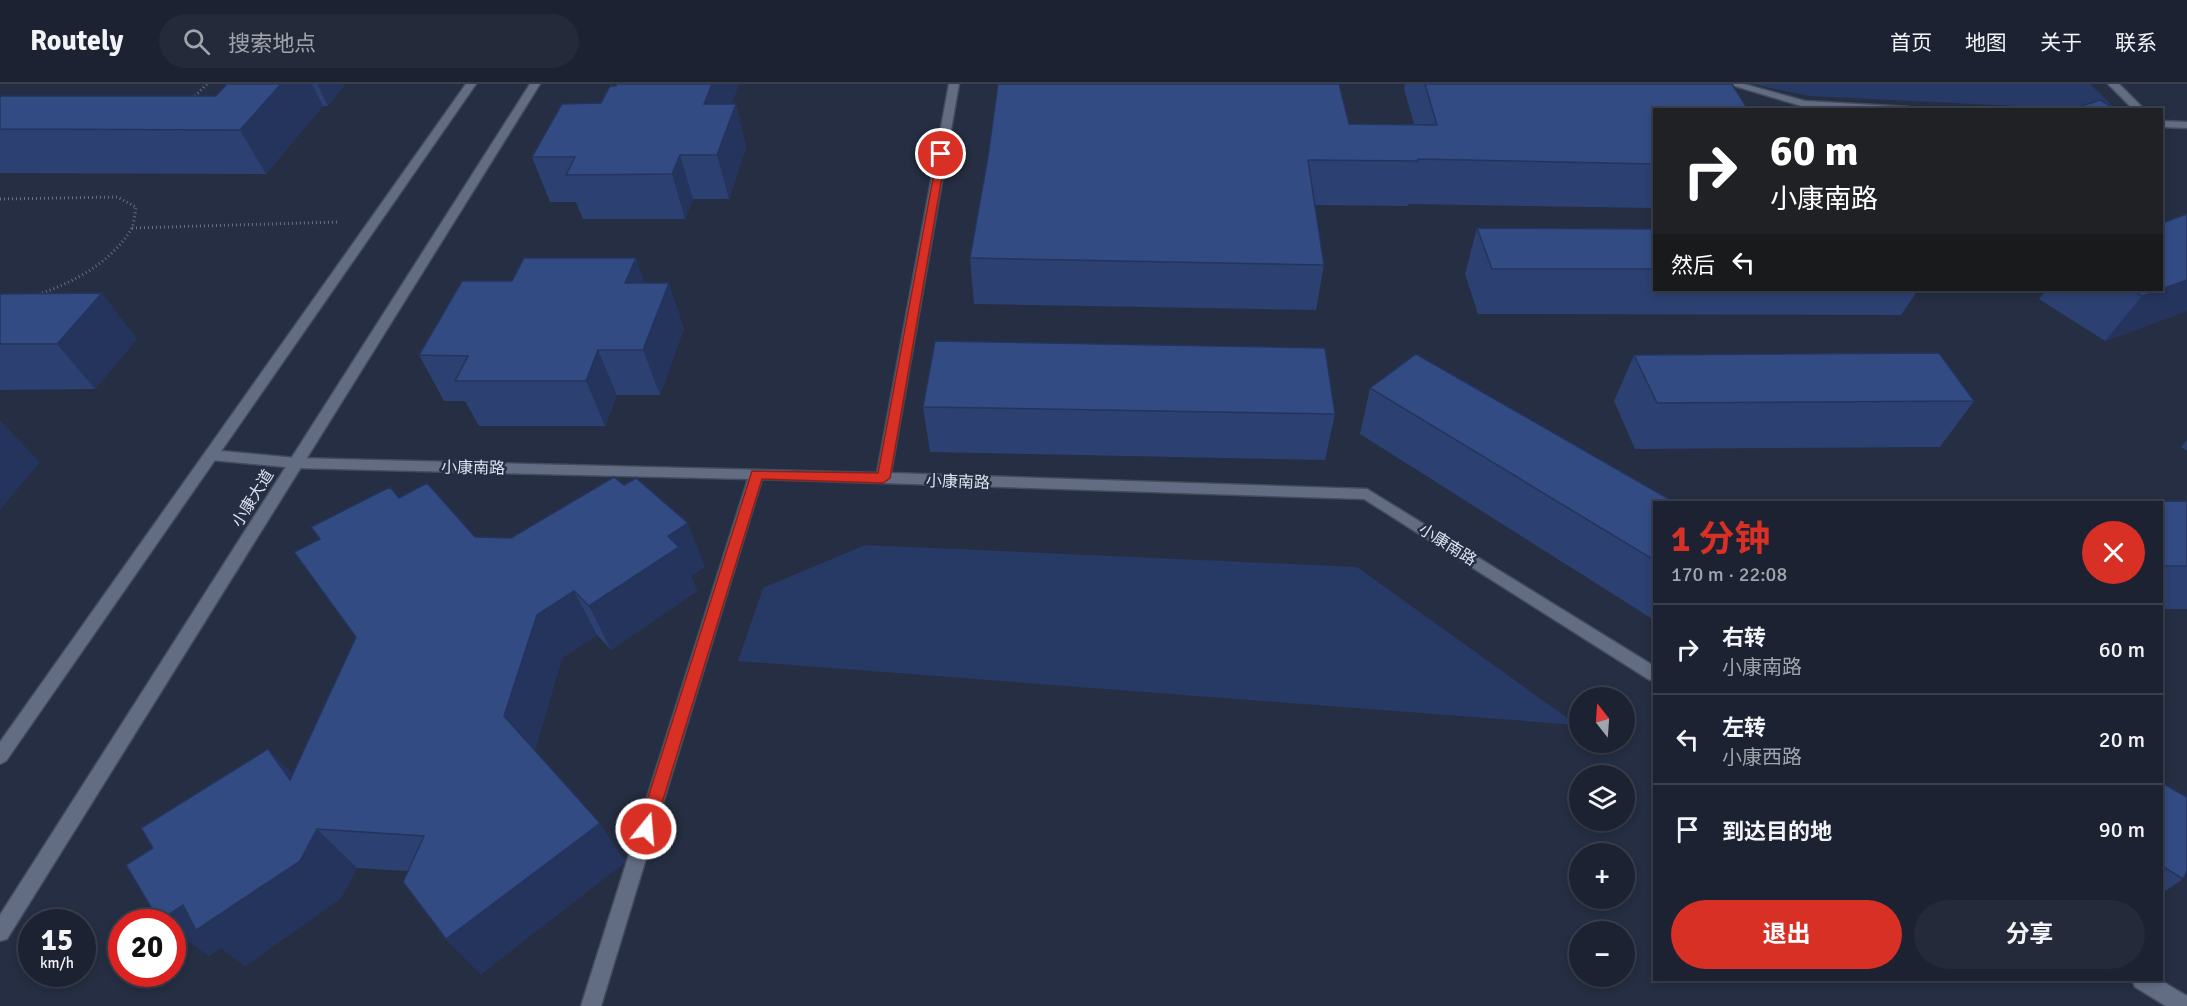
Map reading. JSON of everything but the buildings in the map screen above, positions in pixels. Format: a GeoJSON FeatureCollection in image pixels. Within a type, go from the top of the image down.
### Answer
{"type":"FeatureCollection","features":[{"type":"Feature","properties":{"kind":"main road"},"geometry":{"type":"LineString","coordinates":[[0,756],[471,84]]}},
{"type":"Feature","properties":{"kind":"main road","name":"小康大道"},"geometry":{"type":"LineString","coordinates":[[0,932],[535,84]]}},
{"type":"Feature","properties":{"kind":"main road"},"geometry":{"type":"LineString","coordinates":[[883,478],[954,84]]}},
{"type":"Feature","properties":{"kind":"main road"},"geometry":{"type":"LineString","coordinates":[[1733,84],[1805,104],[1874,108]]}},
{"type":"Feature","properties":{"kind":"main road"},"geometry":{"type":"LineString","coordinates":[[2113,84],[2138,108]]}},
{"type":"Feature","properties":{"kind":"main road"},"geometry":{"type":"LineString","coordinates":[[2163,124],[2187,125]]}},
{"type":"Feature","properties":{"kind":"main road","name":"小康南路"},"geometry":{"type":"LineString","coordinates":[[211,455],[296,463],[757,474],[1367,494],[1653,673]]}},
{"type":"Feature","properties":{"kind":"main road"},"geometry":{"type":"LineString","coordinates":[[591,1006],[757,474]]}},
{"type":"Feature","properties":{"kind":"main road"},"geometry":{"type":"LineString","coordinates":[[2144,981],[2185,1006]]}},
{"type":"Feature","properties":{"kind":"path"},"geometry":{"type":"LineString","coordinates":[[185,106],[207,84]]}},
{"type":"Feature","properties":{"kind":"path"},"geometry":{"type":"LineString","coordinates":[[0,199],[117,197],[136,207],[132,228],[103,262],[70,283],[29,297]]}},
{"type":"Feature","properties":{"kind":"path"},"geometry":{"type":"LineString","coordinates":[[132,228],[374,221]]}},
{"type":"Feature","properties":{"kind":"shaded area"},"geometry":{"type":"Polygon","coordinates":[[[1752,84],[2090,84],[2115,108],[2052,108],[1809,96],[1752,84]]]}},
{"type":"Feature","properties":{"kind":"shaded area"},"geometry":{"type":"Polygon","coordinates":[[[865,545],[1357,567],[1569,719],[1569,724],[738,661],[763,588],[865,545]]]}},
{"type":"Feature","properties":{"kind":"route"},"geometry":{"type":"LineString","coordinates":[[646,829],[757,474],[883,478],[941,154]]}}]}
